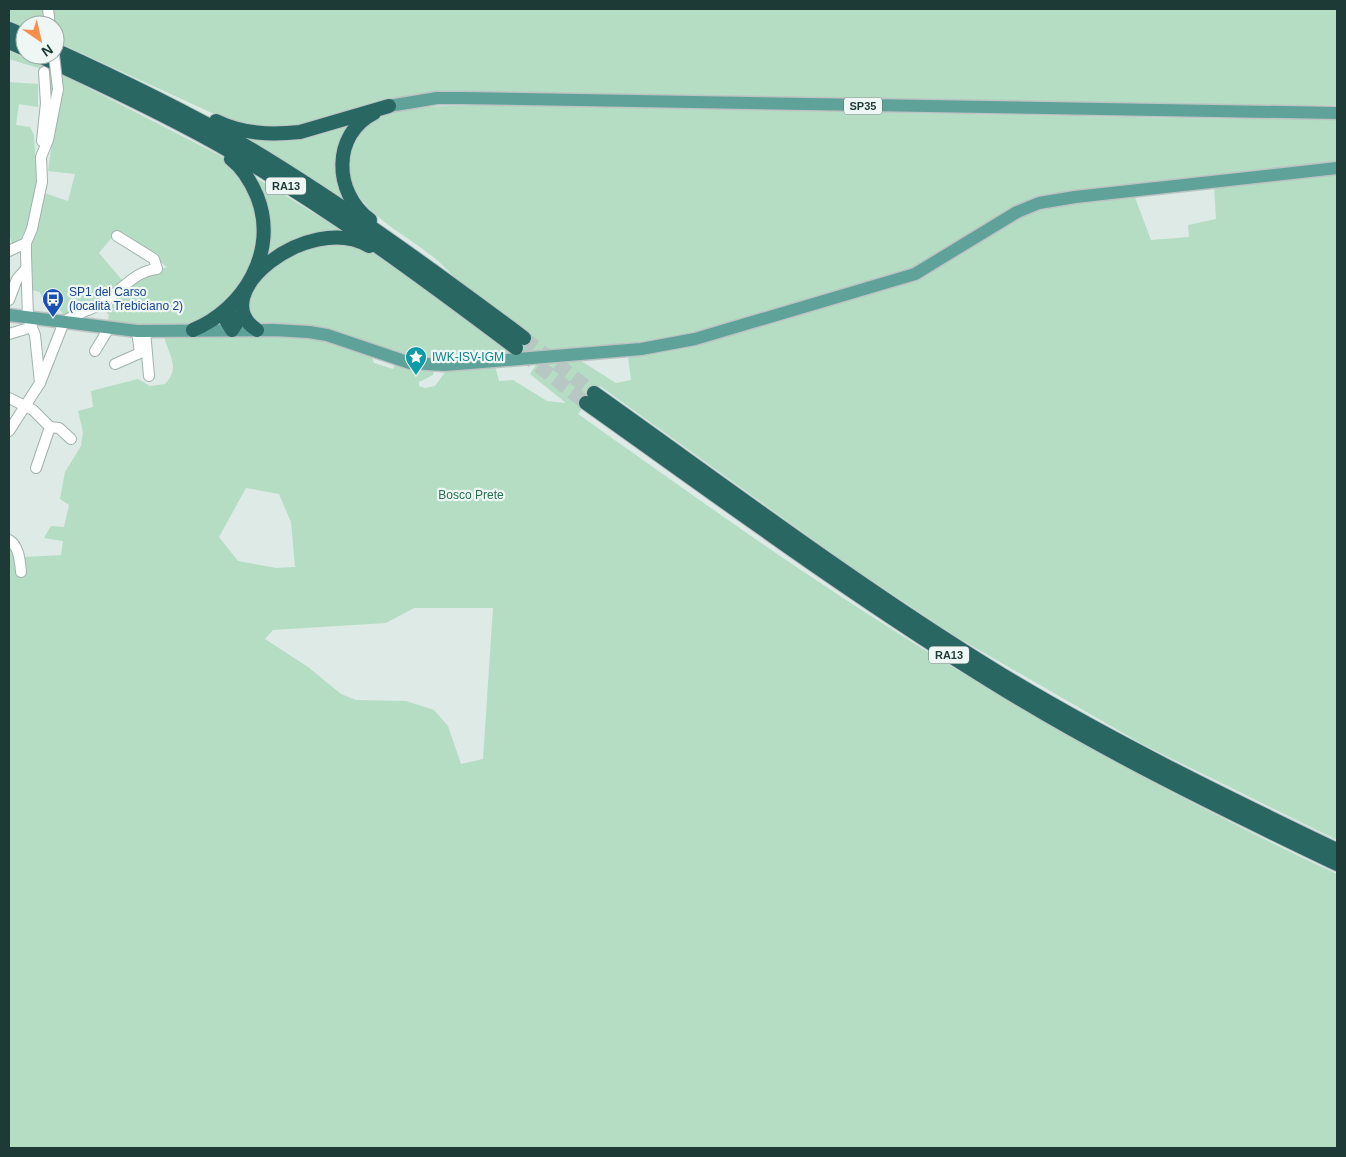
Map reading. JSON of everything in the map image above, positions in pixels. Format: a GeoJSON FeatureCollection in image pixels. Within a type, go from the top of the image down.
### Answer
{"type":"FeatureCollection","features":[{"type":"Feature","properties":{"kind":"highway","name":"RA13"},"geometry":{"type":"LineString","coordinates":[[65,55],[176,108],[243,145],[315,190],[520,343]]}},
{"type":"Feature","properties":{"kind":"highway"},"geometry":{"type":"LineString","coordinates":[[81,62],[244,131],[265,134],[300,132],[390,106]]}},
{"type":"Feature","properties":{"kind":"highway"},"geometry":{"type":"LineString","coordinates":[[61,65],[160,117],[238,165],[255,191],[262,210],[264,227],[258,264],[243,300],[243,313],[247,322],[257,330]]}},
{"type":"Feature","properties":{"kind":"highway","name":"RA13"},"geometry":{"type":"LineString","coordinates":[[63,65],[125,95],[218,144],[452,292]]}},
{"type":"Feature","properties":{"kind":"highway"},"geometry":{"type":"LineString","coordinates":[[390,106],[361,121],[347,139],[342,162],[346,185],[352,199],[367,218],[424,259],[452,292]]}},
{"type":"Feature","properties":{"kind":"highway"},"geometry":{"type":"LineString","coordinates":[[193,330],[229,309],[248,285],[272,260],[295,246],[322,239],[340,238],[366,245],[414,278],[452,292]]}},
{"type":"Feature","properties":{"kind":"highway"},"geometry":{"type":"LineString","coordinates":[[229,309],[226,320],[232,330],[243,313]]}},
{"type":"Feature","properties":{"kind":"highway","name":"RA13"},"geometry":{"type":"LineString","coordinates":[[1337,850],[1166,766],[999,672],[844,572],[590,398],[837,583],[993,683],[1159,777],[1337,864]]}},
{"type":"Feature","properties":{"kind":"main road","name":"SP35"},"geometry":{"type":"LineString","coordinates":[[390,106],[437,98],[461,98],[1337,113]]}},
{"type":"Feature","properties":{"kind":"main road"},"geometry":{"type":"LineString","coordinates":[[9,316],[30,322],[64,322],[141,331],[292,330],[327,335],[402,361],[423,365],[659,347],[702,337],[915,274],[1006,218],[1039,203],[1075,197],[1337,168]]}},
{"type":"Feature","properties":{"kind":"street"},"geometry":{"type":"LineString","coordinates":[[41,157],[48,140],[58,89],[48,65]]}},
{"type":"Feature","properties":{"kind":"street"},"geometry":{"type":"LineString","coordinates":[[40,383],[30,322],[25,270],[26,243],[35,215],[42,182],[41,157],[46,103],[44,72]]}},
{"type":"Feature","properties":{"kind":"street"},"geometry":{"type":"LineString","coordinates":[[9,431],[40,383],[64,322],[104,302],[138,276],[157,269],[154,259],[117,236]]}},
{"type":"Feature","properties":{"kind":"street"},"geometry":{"type":"LineString","coordinates":[[9,251],[26,243]]}},
{"type":"Feature","properties":{"kind":"street"},"geometry":{"type":"LineString","coordinates":[[9,300],[17,279],[25,270]]}},
{"type":"Feature","properties":{"kind":"street"},"geometry":{"type":"LineString","coordinates":[[9,334],[30,322]]}},
{"type":"Feature","properties":{"kind":"street"},"geometry":{"type":"LineString","coordinates":[[94,351],[109,328]]}},
{"type":"Feature","properties":{"kind":"street"},"geometry":{"type":"LineString","coordinates":[[115,364],[140,354],[141,331]]}},
{"type":"Feature","properties":{"kind":"street"},"geometry":{"type":"LineString","coordinates":[[141,331],[150,376]]}},
{"type":"Feature","properties":{"kind":"street"},"geometry":{"type":"LineString","coordinates":[[9,398],[34,410],[50,427],[59,428],[71,439]]}},
{"type":"Feature","properties":{"kind":"street"},"geometry":{"type":"LineString","coordinates":[[36,468],[50,427]]}},
{"type":"Feature","properties":{"kind":"street"},"geometry":{"type":"LineString","coordinates":[[9,540],[14,543],[18,552],[21,572]]}},
{"type":"Feature","properties":{"kind":"green space"},"geometry":{"type":"Polygon","coordinates":[[[9,9],[1337,9],[1337,105],[1105,105],[487,91],[455,92],[309,124],[269,129],[225,119],[65,46],[65,15],[15,15],[15,23],[9,20],[9,9]]]}},
{"type":"Feature","properties":{"kind":"green space"},"geometry":{"type":"Polygon","coordinates":[[[9,51],[15,54],[15,61],[9,59],[9,51]]]}},
{"type":"Feature","properties":{"kind":"green space"},"geometry":{"type":"Polygon","coordinates":[[[29,65],[41,65],[61,74],[221,156],[237,169],[256,204],[257,252],[237,292],[193,326],[107,323],[109,315],[102,308],[131,283],[167,267],[118,230],[99,253],[122,280],[105,297],[64,316],[61,311],[43,301],[40,292],[32,290],[29,257],[44,193],[68,201],[75,174],[48,171],[56,115],[51,111],[45,70],[29,65]]]}},
{"type":"Feature","properties":{"kind":"green space"},"geometry":{"type":"Polygon","coordinates":[[[9,82],[38,84],[38,107],[19,104],[16,125],[30,127],[34,135],[37,183],[29,224],[21,238],[12,245],[9,233],[9,82]]]}},
{"type":"Feature","properties":{"kind":"green space"},"geometry":{"type":"Polygon","coordinates":[[[472,105],[1240,119],[1337,119],[1337,163],[1069,192],[915,269],[667,342],[429,362],[255,323],[247,307],[254,286],[267,270],[302,248],[338,243],[371,251],[512,352],[528,332],[468,289],[432,256],[387,224],[360,197],[351,181],[349,164],[354,145],[364,129],[374,119],[388,113],[411,108],[472,105]]]}},
{"type":"Feature","properties":{"kind":"green space"},"geometry":{"type":"Polygon","coordinates":[[[358,119],[343,138],[341,148],[342,170],[351,205],[240,135],[358,119]]]}},
{"type":"Feature","properties":{"kind":"green space","name":"Bosco Prete"},"geometry":{"type":"Polygon","coordinates":[[[1337,173],[1337,840],[1142,744],[955,636],[844,562],[600,386],[578,414],[783,558],[849,602],[985,687],[1123,766],[1337,874],[1337,1148],[9,1148],[9,545],[24,557],[61,555],[63,541],[44,538],[51,526],[64,527],[69,505],[60,499],[65,472],[81,446],[83,432],[78,411],[93,407],[91,391],[138,379],[150,386],[165,384],[170,378],[173,366],[164,335],[181,335],[184,337],[283,336],[307,338],[330,343],[372,357],[374,363],[393,369],[395,363],[434,371],[433,375],[419,382],[419,386],[425,388],[435,386],[446,371],[495,366],[499,381],[513,380],[547,401],[566,403],[530,374],[538,362],[578,359],[616,383],[631,380],[628,355],[720,338],[898,285],[938,268],[995,230],[1019,217],[1032,211],[1061,204],[1134,195],[1151,240],[1189,237],[1188,225],[1216,219],[1214,186],[1337,173]],[[246,488],[219,537],[238,561],[276,568],[295,567],[291,522],[279,494],[246,488]],[[414,608],[386,623],[273,630],[265,639],[308,667],[341,694],[356,700],[406,701],[434,710],[448,726],[461,764],[483,759],[493,608],[414,608]]]}},
{"type":"Feature","properties":{"kind":"green space"},"geometry":{"type":"Polygon","coordinates":[[[258,179],[345,232],[266,260],[256,181],[258,179]]]}},
{"type":"Feature","properties":{"kind":"tunnel"},"geometry":{"type":"LineString","coordinates":[[524,338],[594,393]]}},
{"type":"Feature","properties":{"kind":"tunnel"},"geometry":{"type":"LineString","coordinates":[[522,353],[586,403]]}},
{"type":"Feature","properties":{"kind":"place","name":"SP1 del Carso (località Trebiciano 2)"},"geometry":{"type":"Point","coordinates":[53,318]}},
{"type":"Feature","properties":{"kind":"place","name":"IWK-ISV-IGM"},"geometry":{"type":"Point","coordinates":[416,376]}}]}
